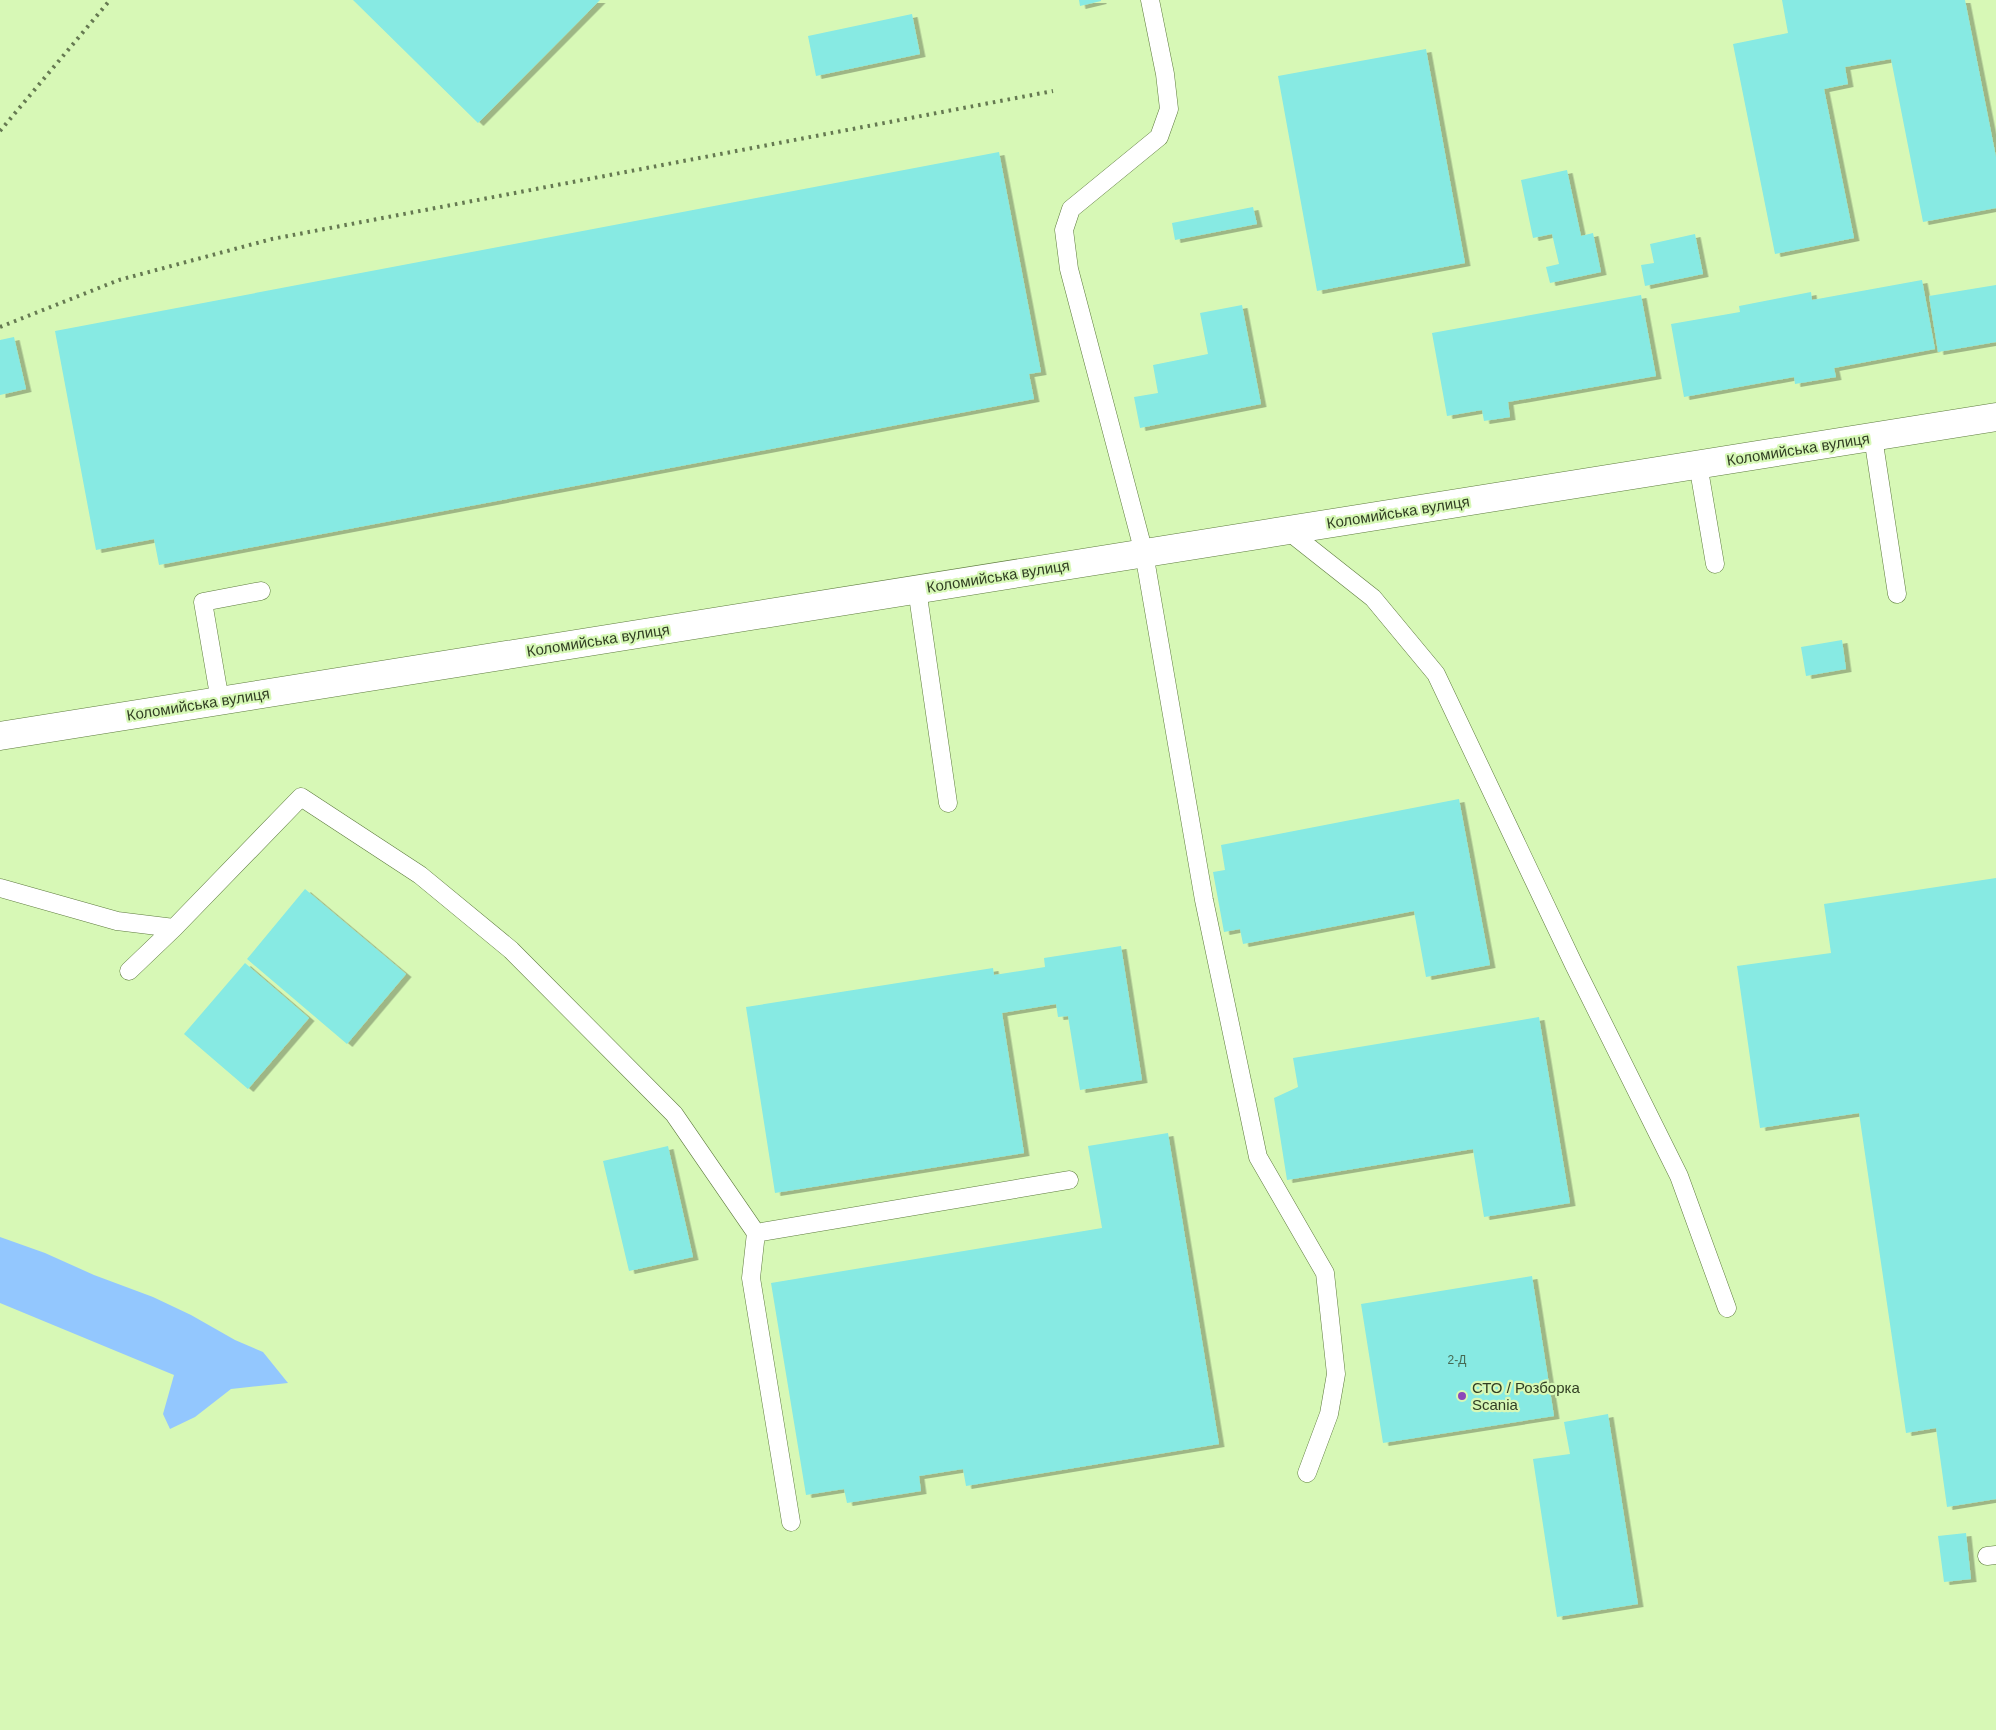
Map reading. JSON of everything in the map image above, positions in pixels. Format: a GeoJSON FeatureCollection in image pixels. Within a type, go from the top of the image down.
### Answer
{"type":"FeatureCollection","features":[{"type":"Feature","properties":{"kind":"street","name":"Коломийська вулиця"},"geometry":{"type":"LineString","coordinates":[[0,736],[1996,417]]}},
{"type":"Feature","properties":{"kind":"lane"},"geometry":{"type":"LineString","coordinates":[[1150,0],[1165,74],[1169,109],[1159,137],[1070,208],[1064,230],[1069,269],[1144,553],[1204,900],[1258,1157],[1325,1273],[1336,1374],[1329,1414],[1306,1473]]}},
{"type":"Feature","properties":{"kind":"lane"},"geometry":{"type":"LineString","coordinates":[[1872,437],[1897,594]]}},
{"type":"Feature","properties":{"kind":"lane"},"geometry":{"type":"LineString","coordinates":[[1698,464],[1715,564]]}},
{"type":"Feature","properties":{"kind":"lane"},"geometry":{"type":"LineString","coordinates":[[1287,530],[1373,598],[1436,674],[1574,965],[1679,1176],[1727,1308]]}},
{"type":"Feature","properties":{"kind":"lane"},"geometry":{"type":"LineString","coordinates":[[917,589],[948,803]]}},
{"type":"Feature","properties":{"kind":"lane"},"geometry":{"type":"LineString","coordinates":[[220,701],[203,602],[261,591]]}},
{"type":"Feature","properties":{"kind":"lane"},"geometry":{"type":"LineString","coordinates":[[129,971],[174,928],[301,797],[420,875],[511,950],[674,1114],[756,1234],[751,1278],[792,1522]]}},
{"type":"Feature","properties":{"kind":"lane"},"geometry":{"type":"LineString","coordinates":[[0,888],[117,921],[174,928]]}},
{"type":"Feature","properties":{"kind":"lane"},"geometry":{"type":"LineString","coordinates":[[756,1234],[1069,1180]]}},
{"type":"Feature","properties":{"kind":"water"},"geometry":{"type":"Polygon","coordinates":[[[0,1237],[45,1253],[94,1275],[153,1297],[191,1315],[235,1340],[263,1352],[288,1383],[231,1389],[195,1417],[170,1429],[163,1414],[174,1375],[0,1303],[0,1237]]]}},
{"type":"Feature","properties":{"kind":"building"},"geometry":{"type":"Polygon","coordinates":[[[353,0],[600,0],[478,123],[353,0]]]}},
{"type":"Feature","properties":{"kind":"building"},"geometry":{"type":"Polygon","coordinates":[[[1079,0],[1101,0],[1101,1],[1080,6],[1079,0]]]}},
{"type":"Feature","properties":{"kind":"building"},"geometry":{"type":"Polygon","coordinates":[[[1782,0],[1965,0],[1996,157],[1996,208],[1923,222],[1891,59],[1845,67],[1848,84],[1824,89],[1854,238],[1775,254],[1733,44],[1788,33],[1782,0]]]}},
{"type":"Feature","properties":{"kind":"building"},"geometry":{"type":"Polygon","coordinates":[[[912,14],[920,54],[816,76],[808,36],[912,14]]]}},
{"type":"Feature","properties":{"kind":"building"},"geometry":{"type":"Polygon","coordinates":[[[1426,49],[1465,263],[1317,291],[1278,76],[1426,49]]]}},
{"type":"Feature","properties":{"kind":"building"},"geometry":{"type":"Polygon","coordinates":[[[999,152],[1041,372],[1029,374],[1034,399],[159,565],[154,539],[96,550],[55,331],[999,152]]]}},
{"type":"Feature","properties":{"kind":"building"},"geometry":{"type":"Polygon","coordinates":[[[1567,170],[1581,236],[1593,233],[1601,272],[1550,283],[1546,267],[1559,264],[1552,234],[1533,238],[1521,180],[1567,170]]]}},
{"type":"Feature","properties":{"kind":"building"},"geometry":{"type":"Polygon","coordinates":[[[1253,207],[1257,224],[1175,240],[1172,223],[1253,207]]]}},
{"type":"Feature","properties":{"kind":"building"},"geometry":{"type":"Polygon","coordinates":[[[1695,234],[1703,274],[1645,286],[1641,265],[1654,263],[1650,244],[1695,234]]]}},
{"type":"Feature","properties":{"kind":"building"},"geometry":{"type":"Polygon","coordinates":[[[1922,280],[1935,349],[1834,368],[1836,377],[1795,384],[1794,377],[1684,397],[1671,324],[1740,312],[1739,306],[1811,292],[1812,300],[1922,280]]]}},
{"type":"Feature","properties":{"kind":"building"},"geometry":{"type":"Polygon","coordinates":[[[1996,285],[1996,342],[1938,352],[1929,296],[1996,285]]]}},
{"type":"Feature","properties":{"kind":"building"},"geometry":{"type":"Polygon","coordinates":[[[1641,295],[1656,376],[1508,402],[1510,417],[1484,421],[1482,410],[1447,416],[1432,333],[1641,295]]]}},
{"type":"Feature","properties":{"kind":"building"},"geometry":{"type":"Polygon","coordinates":[[[1242,305],[1261,404],[1140,428],[1134,397],[1158,393],[1153,365],[1208,354],[1200,313],[1242,305]]]}},
{"type":"Feature","properties":{"kind":"building"},"geometry":{"type":"Polygon","coordinates":[[[14,337],[26,389],[0,395],[0,340],[14,337]]]}},
{"type":"Feature","properties":{"kind":"building"},"geometry":{"type":"Polygon","coordinates":[[[1842,640],[1846,669],[1806,676],[1801,647],[1842,640]]]}},
{"type":"Feature","properties":{"kind":"building"},"geometry":{"type":"Polygon","coordinates":[[[1459,799],[1490,965],[1426,977],[1414,911],[1243,944],[1240,929],[1224,932],[1213,872],[1225,870],[1221,845],[1459,799]]]}},
{"type":"Feature","properties":{"kind":"building"},"geometry":{"type":"Polygon","coordinates":[[[1996,878],[1996,1499],[1947,1507],[1936,1428],[1906,1433],[1859,1113],[1760,1128],[1737,966],[1831,953],[1824,904],[1996,878]]]}},
{"type":"Feature","properties":{"kind":"building"},"geometry":{"type":"Polygon","coordinates":[[[305,889],[406,974],[347,1044],[247,959],[305,889]]]}},
{"type":"Feature","properties":{"kind":"building"},"geometry":{"type":"Polygon","coordinates":[[[1121,946],[1142,1080],[1080,1090],[1068,1016],[1058,1017],[1056,1004],[1002,1013],[1024,1153],[775,1193],[746,1007],[993,968],[994,975],[1045,967],[1044,958],[1121,946]]]}},
{"type":"Feature","properties":{"kind":"building"},"geometry":{"type":"Polygon","coordinates":[[[245,963],[309,1018],[248,1089],[184,1034],[245,963]]]}},
{"type":"Feature","properties":{"kind":"building"},"geometry":{"type":"Polygon","coordinates":[[[1539,1017],[1570,1203],[1484,1217],[1473,1149],[1287,1180],[1274,1098],[1298,1087],[1293,1058],[1539,1017]]]}},
{"type":"Feature","properties":{"kind":"building"},"geometry":{"type":"Polygon","coordinates":[[[1168,1133],[1219,1444],[966,1486],[963,1469],[919,1476],[921,1491],[847,1503],[844,1489],[806,1495],[771,1283],[1102,1228],[1088,1146],[1168,1133]]]}},
{"type":"Feature","properties":{"kind":"building"},"geometry":{"type":"Polygon","coordinates":[[[668,1146],[693,1257],[629,1271],[603,1161],[668,1146]]]}},
{"type":"Feature","properties":{"kind":"building"},"geometry":{"type":"Polygon","coordinates":[[[1532,1276],[1554,1416],[1383,1443],[1361,1304],[1532,1276]]]}},
{"type":"Feature","properties":{"kind":"building"},"geometry":{"type":"Polygon","coordinates":[[[1608,1414],[1638,1604],[1557,1617],[1533,1459],[1570,1454],[1564,1422],[1608,1414]]]}},
{"type":"Feature","properties":{"kind":"building"},"geometry":{"type":"Polygon","coordinates":[[[1966,1533],[1971,1579],[1944,1582],[1938,1536],[1966,1533]]]}},
{"type":"Feature","properties":{"kind":"railway"},"geometry":{"type":"LineString","coordinates":[[0,131],[110,0]]}},
{"type":"Feature","properties":{"kind":"railway"},"geometry":{"type":"LineString","coordinates":[[0,327],[119,280],[272,239],[1053,91]]}},
{"type":"Feature","properties":{"kind":"place","name":"СТО / Розборка Scania"},"geometry":{"type":"Point","coordinates":[1462,1396]}}]}
